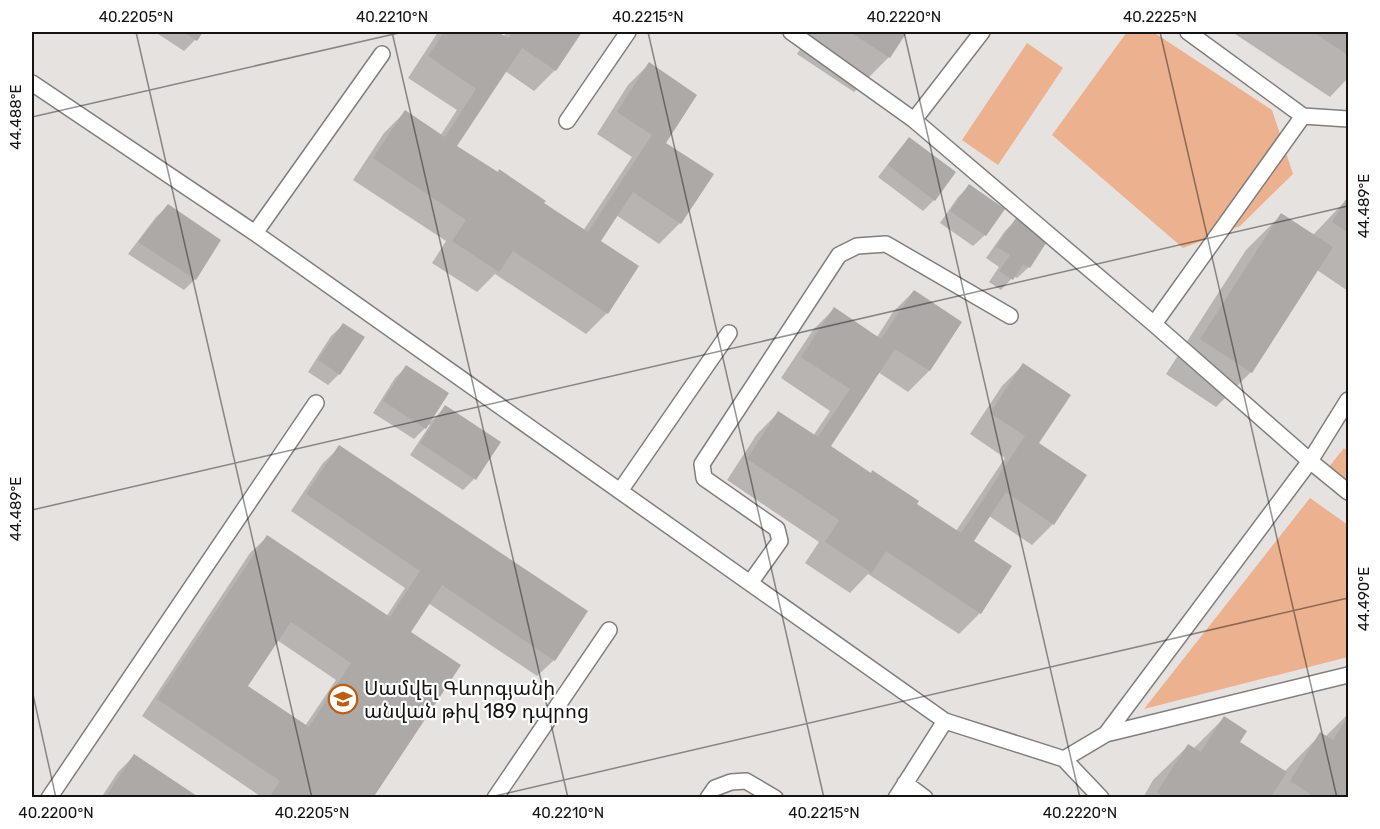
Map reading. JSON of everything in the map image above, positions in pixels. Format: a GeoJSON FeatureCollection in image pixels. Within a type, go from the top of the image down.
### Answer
{"type":"FeatureCollection","features":[{"type":"Feature","properties":{"kind":"lane"},"geometry":{"type":"LineString","coordinates":[[567,122],[628,32]]}},
{"type":"Feature","properties":{"kind":"lane"},"geometry":{"type":"LineString","coordinates":[[790,32],[914,120],[1348,492]]}},
{"type":"Feature","properties":{"kind":"lane"},"geometry":{"type":"LineString","coordinates":[[914,120],[982,32]]}},
{"type":"Feature","properties":{"kind":"lane"},"geometry":{"type":"LineString","coordinates":[[1188,32],[1303,116],[1348,119]]}},
{"type":"Feature","properties":{"kind":"lane"},"geometry":{"type":"LineString","coordinates":[[255,233],[382,54]]}},
{"type":"Feature","properties":{"kind":"lane"},"geometry":{"type":"LineString","coordinates":[[32,83],[255,233],[945,721],[1064,759],[1101,798]]}},
{"type":"Feature","properties":{"kind":"lane"},"geometry":{"type":"LineString","coordinates":[[1154,324],[1303,116]]}},
{"type":"Feature","properties":{"kind":"lane"},"geometry":{"type":"LineString","coordinates":[[750,583],[780,542],[777,529],[704,478],[702,464],[840,255],[857,246],[886,244],[1010,316]]}},
{"type":"Feature","properties":{"kind":"lane"},"geometry":{"type":"LineString","coordinates":[[620,491],[729,333]]}},
{"type":"Feature","properties":{"kind":"lane"},"geometry":{"type":"LineString","coordinates":[[1106,734],[1310,461],[1348,400]]}},
{"type":"Feature","properties":{"kind":"lane"},"geometry":{"type":"LineString","coordinates":[[49,798],[315,403]]}},
{"type":"Feature","properties":{"kind":"lane"},"geometry":{"type":"LineString","coordinates":[[495,798],[609,630]]}},
{"type":"Feature","properties":{"kind":"lane"},"geometry":{"type":"LineString","coordinates":[[1064,759],[1106,734],[1348,675]]}},
{"type":"Feature","properties":{"kind":"lane"},"geometry":{"type":"LineString","coordinates":[[896,798],[945,721]]}},
{"type":"Feature","properties":{"kind":"lane"},"geometry":{"type":"LineString","coordinates":[[708,798],[715,788],[731,782],[746,781],[775,798]]}},
{"type":"Feature","properties":{"kind":"lane"},"geometry":{"type":"LineString","coordinates":[[905,783],[925,798]]}},
{"type":"Feature","properties":{"kind":"shaded area"},"geometry":{"type":"Polygon","coordinates":[[[1127,32],[1153,32],[1272,110],[1293,174],[1240,226],[1183,248],[1052,135],[1127,32]]]}},
{"type":"Feature","properties":{"kind":"shaded area"},"geometry":{"type":"Polygon","coordinates":[[[1027,43],[1063,68],[998,165],[962,140],[1027,43]]]}},
{"type":"Feature","properties":{"kind":"shaded area"},"geometry":{"type":"Polygon","coordinates":[[[1344,448],[1348,452],[1348,484],[1328,468],[1344,448]]]}},
{"type":"Feature","properties":{"kind":"shaded area"},"geometry":{"type":"Polygon","coordinates":[[[1310,498],[1348,525],[1348,657],[1144,709],[1310,498]]]}},
{"type":"Feature","properties":{"kind":"building"},"geometry":{"type":"Polygon","coordinates":[[[183,32],[203,32],[197,41],[183,32]]]}},
{"type":"Feature","properties":{"kind":"building"},"geometry":{"type":"Polygon","coordinates":[[[444,32],[498,32],[508,38],[513,32],[582,32],[556,71],[522,48],[457,146],[498,172],[499,169],[588,232],[652,135],[617,112],[649,62],[697,95],[666,143],[714,174],[681,224],[633,192],[601,241],[639,266],[608,314],[513,251],[499,272],[452,241],[466,220],[373,158],[405,110],[445,137],[476,89],[428,56],[444,32]]]}},
{"type":"Feature","properties":{"kind":"building"},"geometry":{"type":"Polygon","coordinates":[[[850,32],[907,32],[890,58],[850,32]]]}},
{"type":"Feature","properties":{"kind":"building"},"geometry":{"type":"Polygon","coordinates":[[[1313,32],[1348,32],[1348,55],[1313,32]]]}},
{"type":"Feature","properties":{"kind":"building"},"geometry":{"type":"Polygon","coordinates":[[[909,137],[956,172],[935,201],[888,165],[909,137]]]}},
{"type":"Feature","properties":{"kind":"building"},"geometry":{"type":"Polygon","coordinates":[[[969,184],[1005,209],[986,236],[950,211],[969,184]]]}},
{"type":"Feature","properties":{"kind":"building"},"geometry":{"type":"Polygon","coordinates":[[[1348,196],[1348,233],[1332,222],[1348,196]]]}},
{"type":"Feature","properties":{"kind":"building"},"geometry":{"type":"Polygon","coordinates":[[[168,204],[221,240],[196,280],[138,242],[168,204]]]}},
{"type":"Feature","properties":{"kind":"building"},"geometry":{"type":"Polygon","coordinates":[[[1281,213],[1333,247],[1252,373],[1200,339],[1281,213]]]}},
{"type":"Feature","properties":{"kind":"building"},"geometry":{"type":"Polygon","coordinates":[[[1016,218],[1048,240],[1030,268],[1023,264],[1013,280],[999,271],[1010,255],[996,247],[1016,218]]]}},
{"type":"Feature","properties":{"kind":"building"},"geometry":{"type":"Polygon","coordinates":[[[914,290],[962,322],[930,371],[895,349],[831,446],[919,501],[917,504],[961,533],[1025,436],[990,413],[1023,363],[1071,395],[1039,443],[1087,475],[1054,525],[1006,492],[974,541],[1012,566],[981,614],[886,551],[872,573],[825,542],[839,520],[747,459],[778,411],[818,437],[850,389],[801,357],[834,307],[881,339],[914,290]]]}},
{"type":"Feature","properties":{"kind":"building"},"geometry":{"type":"Polygon","coordinates":[[[343,323],[365,337],[340,375],[318,360],[343,323]]]}},
{"type":"Feature","properties":{"kind":"building"},"geometry":{"type":"Polygon","coordinates":[[[406,365],[449,393],[426,429],[383,401],[406,365]]]}},
{"type":"Feature","properties":{"kind":"building"},"geometry":{"type":"Polygon","coordinates":[[[445,405],[501,442],[476,480],[420,443],[445,405]]]}},
{"type":"Feature","properties":{"kind":"building"},"geometry":{"type":"Polygon","coordinates":[[[339,445],[588,611],[555,661],[442,585],[411,632],[461,665],[373,798],[304,798],[302,796],[301,798],[269,798],[280,781],[157,699],[267,535],[390,617],[420,571],[306,494],[339,445]],[[291,622],[248,686],[309,727],[351,663],[291,622]]]}},
{"type":"Feature","properties":{"kind":"building"},"geometry":{"type":"Polygon","coordinates":[[[1224,716],[1247,731],[1240,742],[1287,772],[1270,798],[1165,798],[1157,792],[1188,744],[1201,752],[1224,716]]]}},
{"type":"Feature","properties":{"kind":"building"},"geometry":{"type":"Polygon","coordinates":[[[1348,716],[1348,798],[1316,798],[1290,781],[1320,732],[1333,740],[1348,716]]]}},
{"type":"Feature","properties":{"kind":"building"},"geometry":{"type":"Polygon","coordinates":[[[134,754],[200,798],[105,798],[134,754]]]}},
{"type":"Feature","properties":{"kind":"place","name":"Սամվել Գևորգյանի անվան թիվ 189 դպրոց"},"geometry":{"type":"Point","coordinates":[343,699]}}]}
